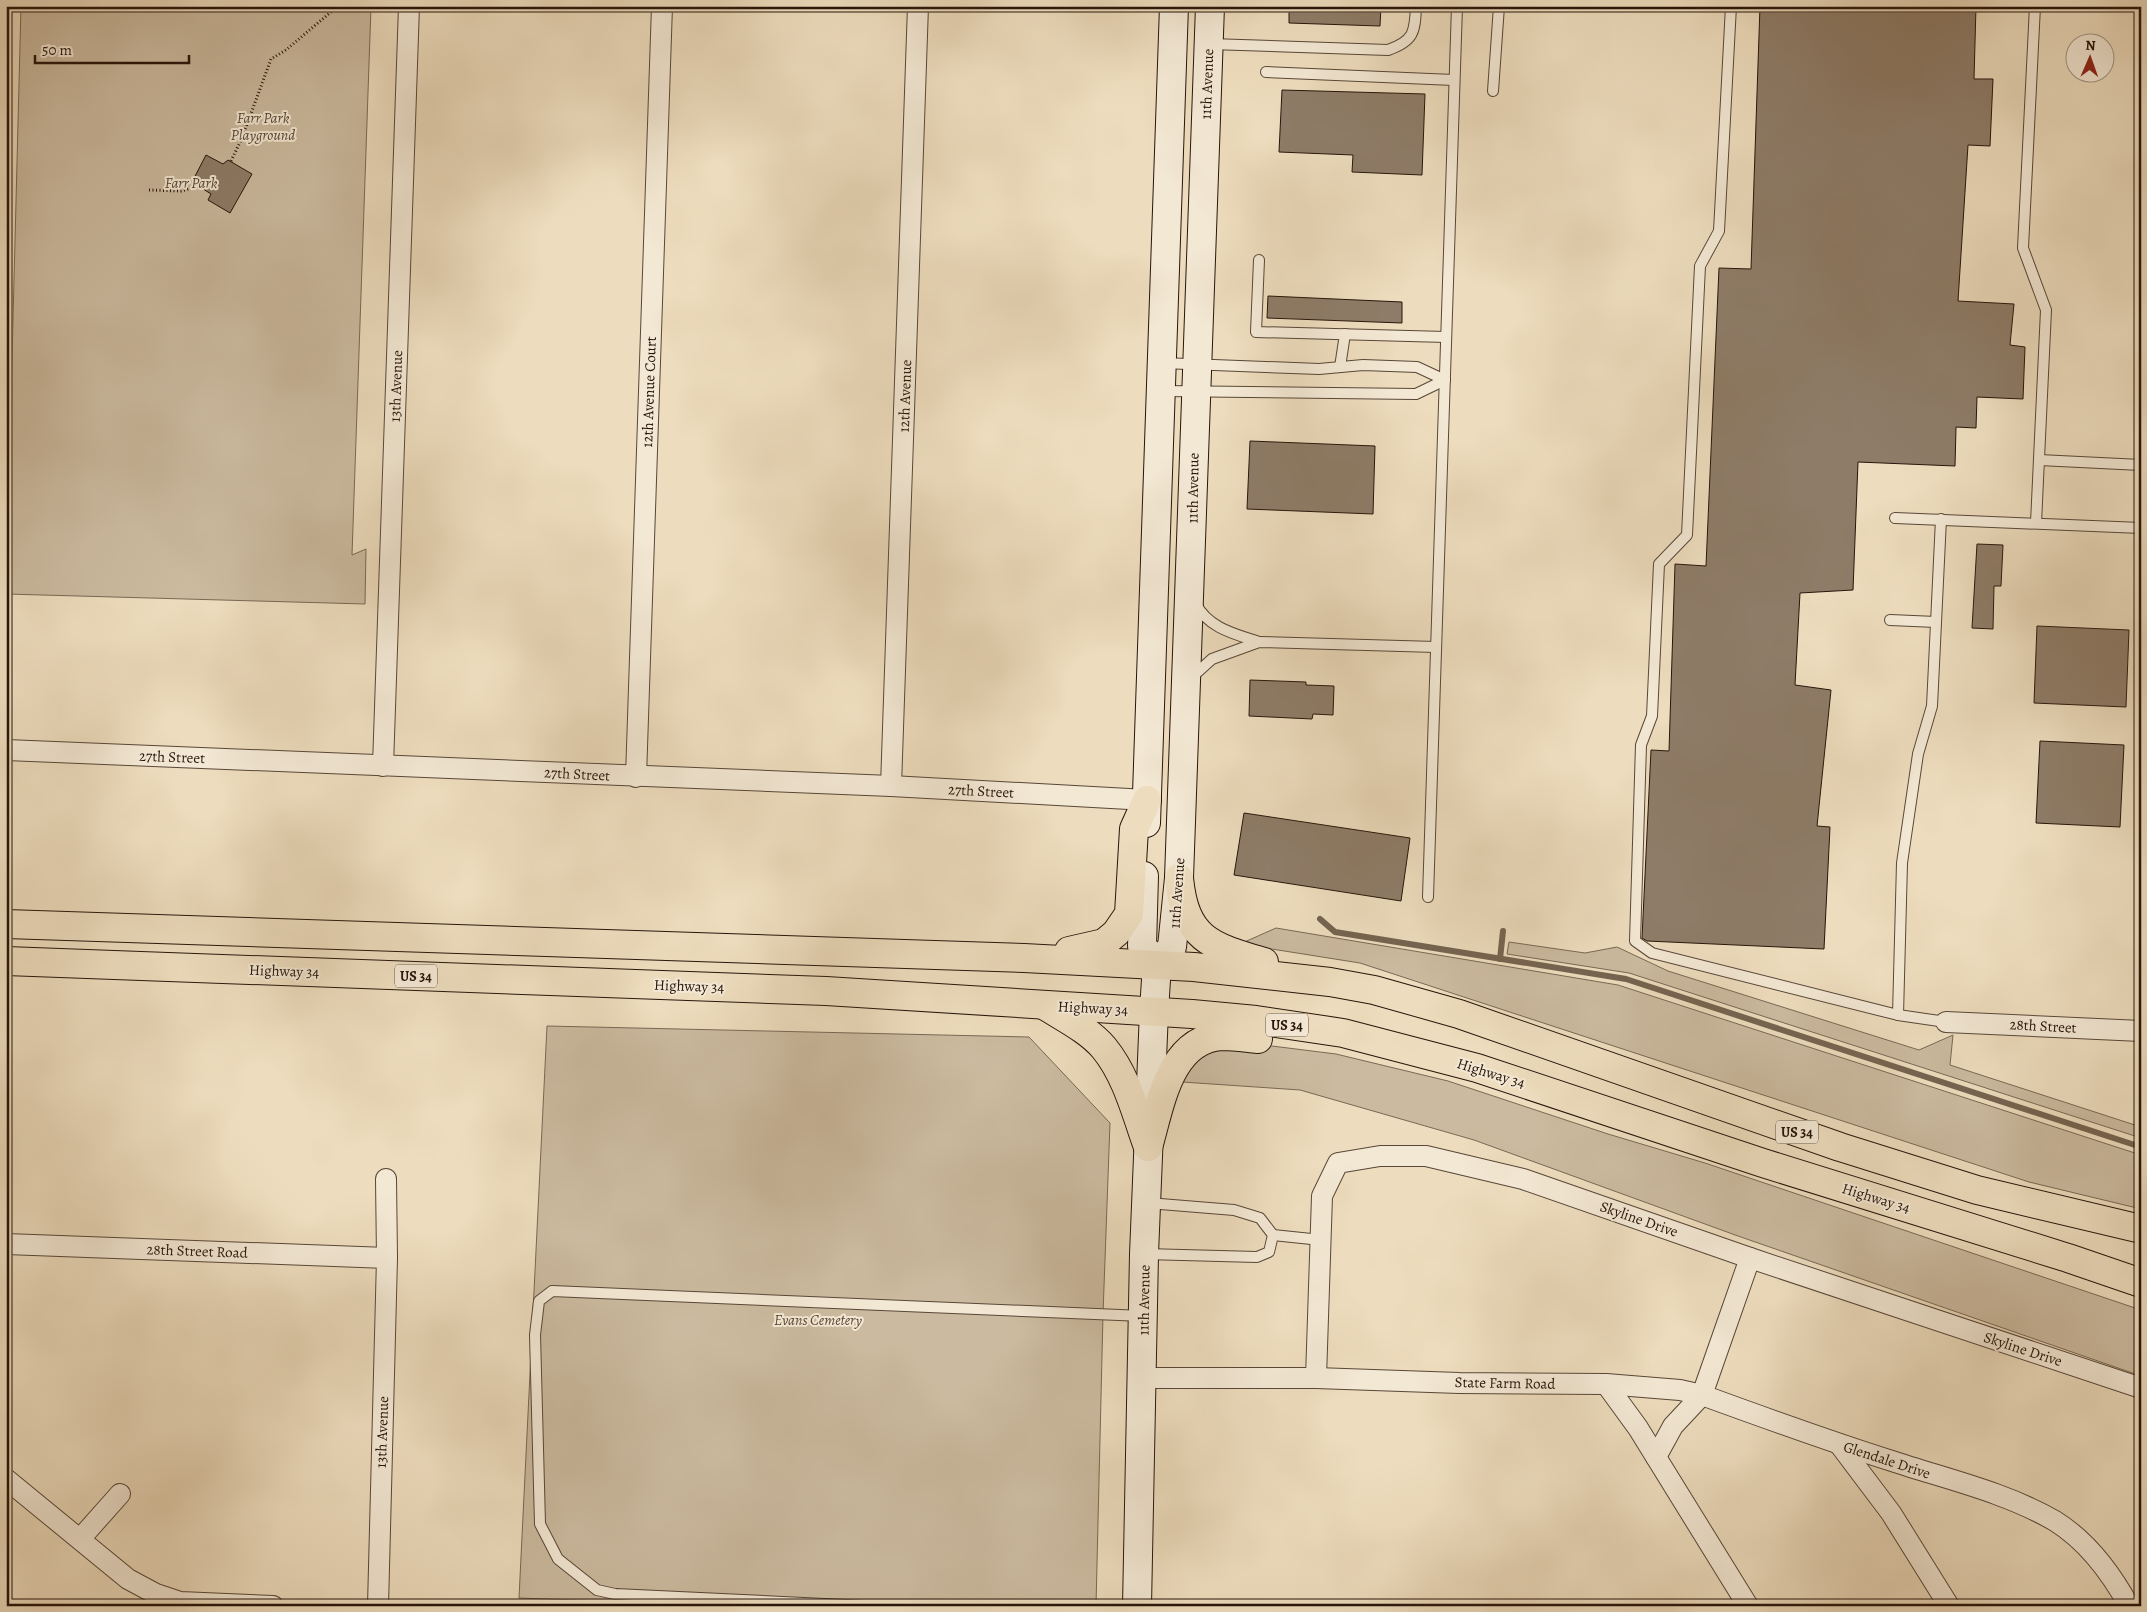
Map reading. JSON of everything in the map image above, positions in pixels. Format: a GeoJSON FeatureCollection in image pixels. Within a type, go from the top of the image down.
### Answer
{"type":"FeatureCollection","features":[{"type":"Feature","properties":{"kind":"highway"},"geometry":{"type":"LineString","coordinates":[[1024,958],[1088,949],[1104,943],[1116,933],[1129,914],[1134,830],[1147,800]]}},
{"type":"Feature","properties":{"kind":"highway"},"geometry":{"type":"LineString","coordinates":[[1179,878],[1181,902],[1190,924],[1203,937],[1230,952],[1330,982]]}},
{"type":"Feature","properties":{"kind":"highway","name":"US 34"},"geometry":{"type":"LineString","coordinates":[[6,924],[1024,958],[1157,964],[1330,982],[1374,990],[1459,1014],[1840,1147],[1977,1190],[2141,1229]]}},
{"type":"Feature","properties":{"kind":"highway","name":"Highway 34"},"geometry":{"type":"LineString","coordinates":[[6,961],[826,991],[1154,1011],[1256,1020],[1333,1032],[1477,1068],[1763,1163],[2068,1258],[2141,1283]]}},
{"type":"Feature","properties":{"kind":"highway"},"geometry":{"type":"LineString","coordinates":[[1043,1005],[1090,1036],[1104,1048],[1122,1075],[1148,1147]]}},
{"type":"Feature","properties":{"kind":"highway"},"geometry":{"type":"LineString","coordinates":[[1148,1147],[1168,1081],[1175,1066],[1184,1053],[1202,1041],[1222,1036],[1291,1042],[1354,1051],[1418,1052]]}},
{"type":"Feature","properties":{"kind":"highway"},"geometry":{"type":"LineString","coordinates":[[2068,1258],[2141,1272]]}},
{"type":"Feature","properties":{"kind":"main road"},"geometry":{"type":"LineString","coordinates":[[1157,964],[1142,946],[1174,6]]}},
{"type":"Feature","properties":{"kind":"main road","name":"11th Avenue"},"geometry":{"type":"LineString","coordinates":[[1137,1606],[1144,1254],[1154,1011],[1157,964],[1172,947],[1179,878],[1210,6]]}},
{"type":"Feature","properties":{"kind":"street","name":"13th Avenue"},"geometry":{"type":"LineString","coordinates":[[383,766],[409,6]]}},
{"type":"Feature","properties":{"kind":"street","name":"12th Avenue Court"},"geometry":{"type":"LineString","coordinates":[[636,777],[662,6]]}},
{"type":"Feature","properties":{"kind":"street","name":"12th Avenue"},"geometry":{"type":"LineString","coordinates":[[891,786],[918,6]]}},
{"type":"Feature","properties":{"kind":"street","name":"27th Street"},"geometry":{"type":"LineString","coordinates":[[6,750],[891,786],[1147,800]]}},
{"type":"Feature","properties":{"kind":"street","name":"28th Street"},"geometry":{"type":"LineString","coordinates":[[1946,1022],[2141,1031]]}},
{"type":"Feature","properties":{"kind":"street","name":"Skyline Drive"},"geometry":{"type":"LineString","coordinates":[[1316,1378],[1322,1196],[1338,1163],[1380,1156],[1426,1156],[1523,1179],[1750,1258],[2141,1388]]}},
{"type":"Feature","properties":{"kind":"street","name":"13th Avenue"},"geometry":{"type":"LineString","coordinates":[[378,1606],[387,1258],[386,1179]]}},
{"type":"Feature","properties":{"kind":"street","name":"28th Street Road"},"geometry":{"type":"LineString","coordinates":[[6,1244],[387,1258]]}},
{"type":"Feature","properties":{"kind":"street"},"geometry":{"type":"LineString","coordinates":[[1656,1456],[1673,1426],[1702,1395],[1750,1258]]}},
{"type":"Feature","properties":{"kind":"street","name":"State Farm Road"},"geometry":{"type":"LineString","coordinates":[[1142,1378],[1316,1378],[1459,1383],[1606,1384]]}},
{"type":"Feature","properties":{"kind":"street"},"geometry":{"type":"LineString","coordinates":[[1606,1384],[1656,1456],[1748,1606]]}},
{"type":"Feature","properties":{"kind":"street","name":"Glendale Drive"},"geometry":{"type":"LineString","coordinates":[[1606,1384],[1680,1390],[1702,1395],[1839,1444],[2017,1501],[2056,1522],[2086,1547],[2104,1566],[2129,1606]]}},
{"type":"Feature","properties":{"kind":"street"},"geometry":{"type":"LineString","coordinates":[[1839,1444],[1891,1513],[1949,1606]]}},
{"type":"Feature","properties":{"kind":"street"},"geometry":{"type":"LineString","coordinates":[[6,1479],[128,1578],[156,1594],[180,1602],[273,1606]]}},
{"type":"Feature","properties":{"kind":"street"},"geometry":{"type":"LineString","coordinates":[[80,1539],[120,1494]]}},
{"type":"Feature","properties":{"kind":"lane"},"geometry":{"type":"LineString","coordinates":[[1208,43],[1388,50],[1403,45],[1411,36],[1415,26],[1416,6]]}},
{"type":"Feature","properties":{"kind":"lane"},"geometry":{"type":"LineString","coordinates":[[1428,897],[1457,6]]}},
{"type":"Feature","properties":{"kind":"lane"},"geometry":{"type":"LineString","coordinates":[[1494,91],[1499,6]]}},
{"type":"Feature","properties":{"kind":"lane"},"geometry":{"type":"LineString","coordinates":[[1731,6],[1719,231],[1700,266],[1688,535],[1660,564],[1652,716],[1641,746],[1635,941],[1652,953],[1898,1015],[1946,1022]]}},
{"type":"Feature","properties":{"kind":"lane"},"geometry":{"type":"LineString","coordinates":[[2035,6],[2024,248],[2046,310],[2036,523]]}},
{"type":"Feature","properties":{"kind":"lane"},"geometry":{"type":"LineString","coordinates":[[1266,72],[1454,80]]}},
{"type":"Feature","properties":{"kind":"lane"},"geometry":{"type":"LineString","coordinates":[[1259,260],[1256,332],[1446,337]]}},
{"type":"Feature","properties":{"kind":"lane"},"geometry":{"type":"LineString","coordinates":[[1340,367],[1345,334]]}},
{"type":"Feature","properties":{"kind":"lane"},"geometry":{"type":"LineString","coordinates":[[1162,363],[1319,369],[1363,365],[1417,367],[1445,380]]}},
{"type":"Feature","properties":{"kind":"lane"},"geometry":{"type":"LineString","coordinates":[[1161,391],[1416,394],[1445,380]]}},
{"type":"Feature","properties":{"kind":"lane"},"geometry":{"type":"LineString","coordinates":[[2039,460],[2141,465]]}},
{"type":"Feature","properties":{"kind":"lane"},"geometry":{"type":"LineString","coordinates":[[1895,518],[2141,528]]}},
{"type":"Feature","properties":{"kind":"lane"},"geometry":{"type":"LineString","coordinates":[[1898,1015],[1902,863],[1918,754],[1932,706],[1942,519]]}},
{"type":"Feature","properties":{"kind":"lane"},"geometry":{"type":"LineString","coordinates":[[1190,591],[1201,613],[1207,620],[1216,626],[1259,642]]}},
{"type":"Feature","properties":{"kind":"lane"},"geometry":{"type":"LineString","coordinates":[[1890,620],[1936,622]]}},
{"type":"Feature","properties":{"kind":"lane"},"geometry":{"type":"LineString","coordinates":[[1184,704],[1191,678],[1202,667],[1226,652],[1259,642],[1436,647]]}},
{"type":"Feature","properties":{"kind":"lane"},"geometry":{"type":"LineString","coordinates":[[1146,1203],[1234,1210],[1260,1218],[1273,1235],[1321,1240]]}},
{"type":"Feature","properties":{"kind":"lane"},"geometry":{"type":"LineString","coordinates":[[1144,1254],[1257,1257],[1269,1252],[1273,1235]]}},
{"type":"Feature","properties":{"kind":"lane"},"geometry":{"type":"LineString","coordinates":[[866,1606],[615,1594],[597,1590],[558,1559],[540,1524],[535,1334],[539,1301],[552,1291],[1144,1316]]}},
{"type":"Feature","properties":{"kind":"path"},"geometry":{"type":"LineString","coordinates":[[231,161],[242,138],[271,59],[286,50],[338,6]]}},
{"type":"Feature","properties":{"kind":"path"},"geometry":{"type":"LineString","coordinates":[[149,190],[181,191],[199,186]]}},
{"type":"Feature","properties":{"kind":"green space","name":"Farr Park"},"geometry":{"type":"Polygon","coordinates":[[[21,6],[371,6],[352,555],[366,549],[365,604],[6,594],[21,6]]]}},
{"type":"Feature","properties":{"kind":"green space"},"geometry":{"type":"Polygon","coordinates":[[[1276,928],[1618,985],[2141,1155],[2141,1209],[2029,1182],[1360,963],[1240,944],[1276,928]]]}},
{"type":"Feature","properties":{"kind":"green space"},"geometry":{"type":"Polygon","coordinates":[[[1509,942],[1585,953],[1617,947],[1668,971],[1919,1050],[1953,1035],[1950,1065],[2141,1127],[2141,1138],[1629,973],[1507,954],[1509,942]]]}},
{"type":"Feature","properties":{"kind":"green space","name":"Evans Cemetery"},"geometry":{"type":"Polygon","coordinates":[[[547,1026],[1029,1037],[1110,1123],[1096,1606],[743,1606],[519,1598],[547,1026]]]}},
{"type":"Feature","properties":{"kind":"green space"},"geometry":{"type":"Polygon","coordinates":[[[1256,1044],[1336,1054],[1448,1081],[1608,1134],[1705,1163],[2141,1310],[2141,1376],[1738,1236],[1474,1140],[1300,1090],[1182,1082],[1189,1069],[1204,1054],[1221,1048],[1256,1044]]]}},
{"type":"Feature","properties":{"kind":"building"},"geometry":{"type":"Polygon","coordinates":[[[1289,6],[1381,6],[1380,26],[1289,23],[1289,6]]]}},
{"type":"Feature","properties":{"kind":"building"},"geometry":{"type":"Polygon","coordinates":[[[1760,6],[1976,6],[1974,79],[1993,79],[1990,146],[1968,145],[1958,301],[2014,304],[2010,345],[2025,347],[2023,399],[1977,397],[1976,428],[1956,427],[1955,466],[1858,462],[1853,590],[1800,593],[1795,685],[1831,690],[1817,826],[1830,827],[1824,949],[1647,941],[1642,938],[1651,750],[1669,751],[1675,564],[1706,566],[1719,268],[1751,269],[1760,6]]]}},
{"type":"Feature","properties":{"kind":"building"},"geometry":{"type":"Polygon","coordinates":[[[1282,90],[1425,94],[1422,175],[1352,172],[1353,155],[1279,152],[1282,90]]]}},
{"type":"Feature","properties":{"kind":"building"},"geometry":{"type":"Polygon","coordinates":[[[206,155],[223,164],[228,160],[252,174],[230,213],[208,200],[211,194],[192,182],[206,155]]]}},
{"type":"Feature","properties":{"kind":"building"},"geometry":{"type":"Polygon","coordinates":[[[1268,296],[1402,302],[1402,323],[1267,318],[1268,296]]]}},
{"type":"Feature","properties":{"kind":"building"},"geometry":{"type":"Polygon","coordinates":[[[1250,441],[1375,446],[1373,514],[1247,509],[1250,441]]]}},
{"type":"Feature","properties":{"kind":"building"},"geometry":{"type":"Polygon","coordinates":[[[1977,544],[2003,545],[2001,586],[1994,586],[1993,629],[1972,628],[1977,544]]]}},
{"type":"Feature","properties":{"kind":"building"},"geometry":{"type":"Polygon","coordinates":[[[2037,626],[2129,630],[2126,707],[2034,703],[2037,626]]]}},
{"type":"Feature","properties":{"kind":"building"},"geometry":{"type":"Polygon","coordinates":[[[1250,680],[1306,682],[1306,685],[1334,686],[1333,715],[1313,714],[1312,719],[1249,716],[1250,680]]]}},
{"type":"Feature","properties":{"kind":"building"},"geometry":{"type":"Polygon","coordinates":[[[2040,741],[2124,745],[2120,827],[2036,823],[2040,741]]]}},
{"type":"Feature","properties":{"kind":"building"},"geometry":{"type":"Polygon","coordinates":[[[1244,813],[1410,838],[1401,901],[1234,875],[1244,813]]]}},
{"type":"Feature","properties":{"kind":"waterway"},"geometry":{"type":"LineString","coordinates":[[1320,919],[1335,932],[1626,979],[2141,1147]]}},
{"type":"Feature","properties":{"kind":"waterway"},"geometry":{"type":"LineString","coordinates":[[1500,959],[1503,931]]}},
{"type":"Feature","properties":{"kind":"park label","name":"Farr Park Playground"},"geometry":{"type":"Point","coordinates":[263,126]}}]}
